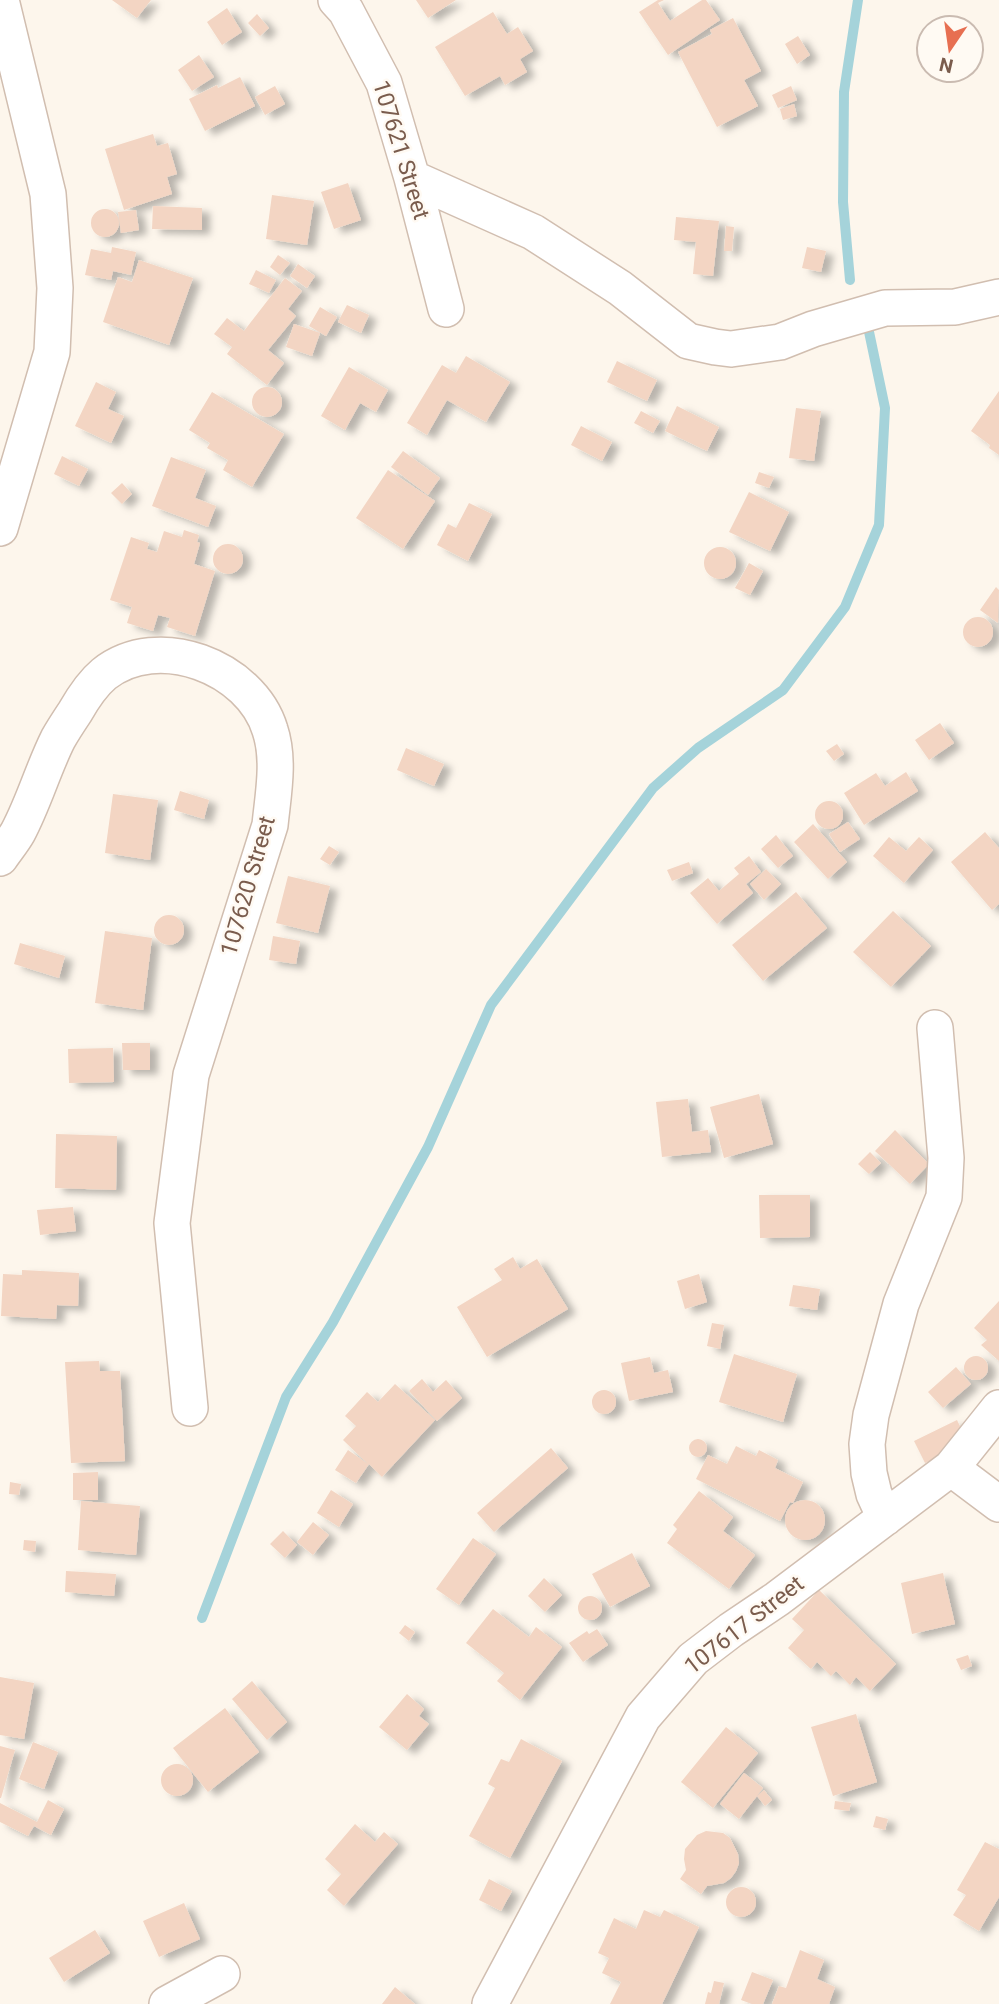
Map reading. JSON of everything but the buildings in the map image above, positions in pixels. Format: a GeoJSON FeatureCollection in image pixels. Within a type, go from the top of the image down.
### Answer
{"type":"FeatureCollection","features":[{"type":"Feature","properties":{"kind":"street"},"geometry":{"type":"LineString","coordinates":[[0,528],[52,352],[55,288],[48,194],[1,0]]}},
{"type":"Feature","properties":{"kind":"street","name":"107621 Street"},"geometry":{"type":"LineString","coordinates":[[336,0],[346,11],[384,83],[446,309]]}},
{"type":"Feature","properties":{"kind":"street"},"geometry":{"type":"LineString","coordinates":[[412,178],[533,232],[620,288],[688,341],[715,348],[731,349],[780,342],[813,329],[885,308],[954,307],[999,297]]}},
{"type":"Feature","properties":{"kind":"street","name":"107620 Street"},"geometry":{"type":"LineString","coordinates":[[0,858],[18,832],[59,738],[87,692],[104,675],[125,661],[158,655],[205,664],[229,676],[247,691],[258,705],[270,729],[274,747],[270,825],[191,1075],[172,1223],[190,1408]]}},
{"type":"Feature","properties":{"kind":"street"},"geometry":{"type":"LineString","coordinates":[[885,1518],[874,1494],[869,1473],[867,1444],[871,1415],[901,1304],[944,1197],[946,1158],[935,1028]]}},
{"type":"Feature","properties":{"kind":"street","name":"107617 Street"},"geometry":{"type":"LineString","coordinates":[[490,2004],[643,1717],[693,1659],[951,1468],[999,1408]]}},
{"type":"Feature","properties":{"kind":"street"},"geometry":{"type":"LineString","coordinates":[[951,1468],[999,1504]]}},
{"type":"Feature","properties":{"kind":"street"},"geometry":{"type":"LineString","coordinates":[[167,2004],[222,1974]]}},
{"type":"Feature","properties":{"kind":"waterway"},"geometry":{"type":"LineString","coordinates":[[850,280],[843,202],[844,92],[858,0]]}},
{"type":"Feature","properties":{"kind":"waterway"},"geometry":{"type":"LineString","coordinates":[[202,1618],[286,1397],[333,1322],[428,1147],[491,1005],[653,788],[698,748],[783,690],[845,607],[879,525],[885,408],[868,327]]}}]}
